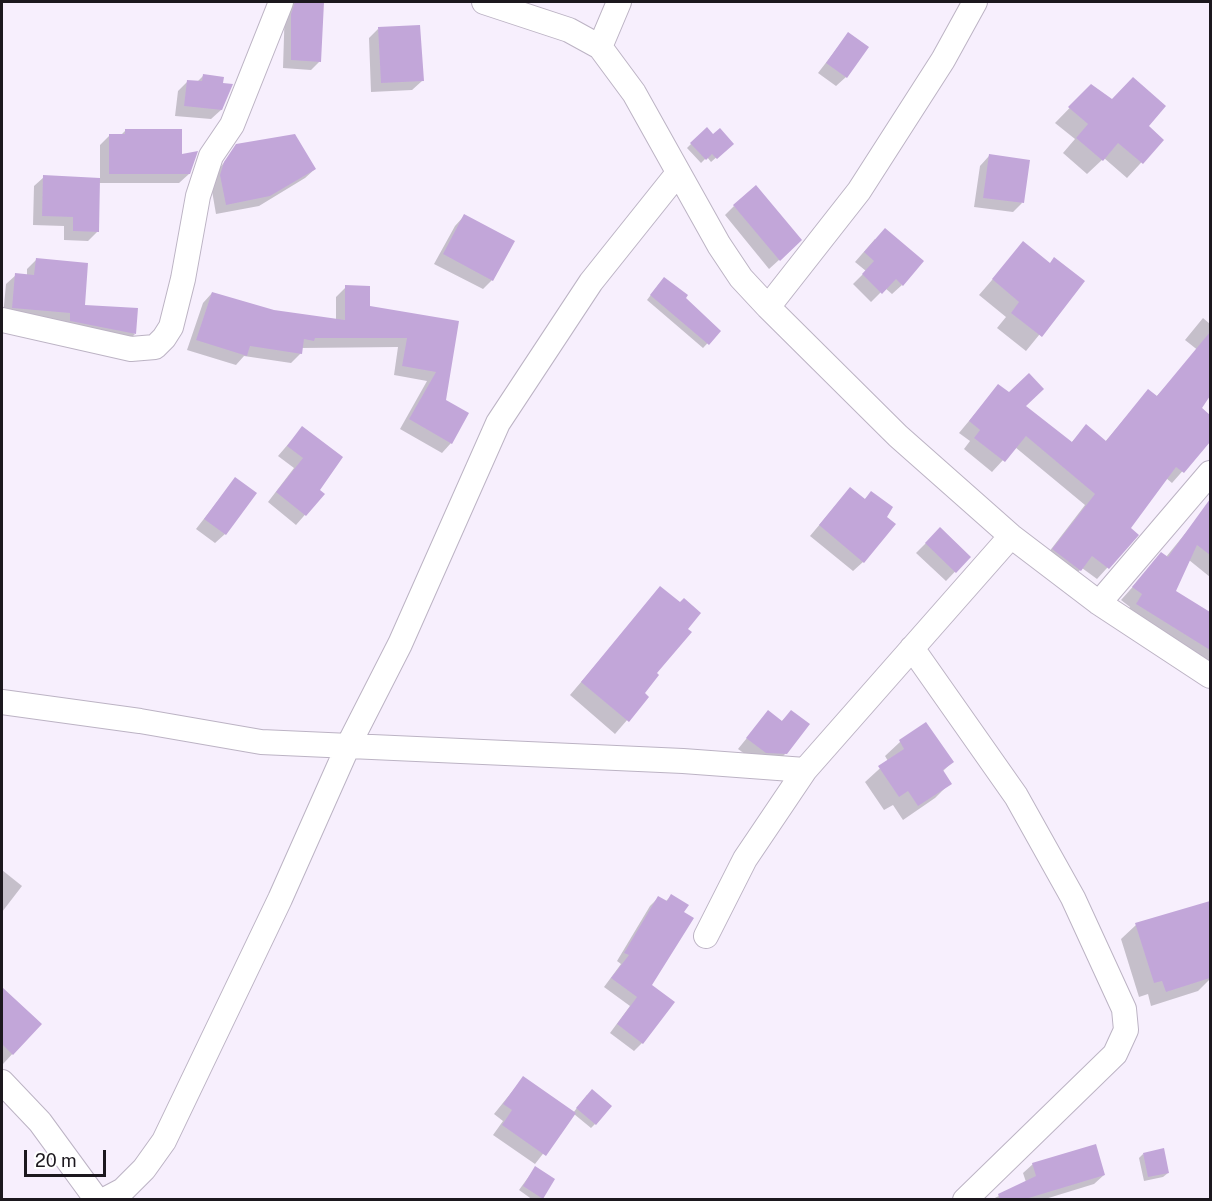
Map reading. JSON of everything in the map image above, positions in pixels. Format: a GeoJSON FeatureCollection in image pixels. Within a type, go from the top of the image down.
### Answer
{"type":"FeatureCollection","features":[{"type":"Feature","properties":{"kind":"street"},"geometry":{"type":"LineString","coordinates":[[2,321],[131,349],[155,347],[164,338],[171,327],[183,279],[198,196],[211,156],[232,125],[281,2]]}},
{"type":"Feature","properties":{"kind":"street"},"geometry":{"type":"LineString","coordinates":[[484,2],[569,30],[600,47],[634,93],[678,173],[741,278],[768,307],[898,436],[1011,536],[1099,603],[1210,676]]}},
{"type":"Feature","properties":{"kind":"street"},"geometry":{"type":"LineString","coordinates":[[600,47],[619,2]]}},
{"type":"Feature","properties":{"kind":"street"},"geometry":{"type":"LineString","coordinates":[[768,307],[859,190],[943,60],[975,2]]}},
{"type":"Feature","properties":{"kind":"street"},"geometry":{"type":"LineString","coordinates":[[104,1200],[123,1190],[144,1169],[164,1141],[280,899],[348,746],[400,644],[498,423],[591,282],[678,173]]}},
{"type":"Feature","properties":{"kind":"street"},"geometry":{"type":"LineString","coordinates":[[1099,603],[1210,473]]}},
{"type":"Feature","properties":{"kind":"street"},"geometry":{"type":"LineString","coordinates":[[706,936],[745,859],[805,770],[1011,536]]}},
{"type":"Feature","properties":{"kind":"street"},"geometry":{"type":"LineString","coordinates":[[912,648],[1016,796],[1073,898],[1124,1009],[1126,1030],[1115,1054],[965,1200]]}},
{"type":"Feature","properties":{"kind":"street"},"geometry":{"type":"LineString","coordinates":[[2,702],[140,721],[261,742],[682,760],[805,770]]}},
{"type":"Feature","properties":{"kind":"street"},"geometry":{"type":"LineString","coordinates":[[2,1082],[40,1122],[97,1200]]}},
{"type":"Feature","properties":{"kind":"building"},"geometry":{"type":"Polygon","coordinates":[[[295,2],[324,2],[321,62],[291,60],[291,14],[295,2]]]}},
{"type":"Feature","properties":{"kind":"building"},"geometry":{"type":"Polygon","coordinates":[[[420,25],[424,81],[381,83],[378,27],[420,25]]]}},
{"type":"Feature","properties":{"kind":"building"},"geometry":{"type":"Polygon","coordinates":[[[848,32],[869,47],[847,78],[826,63],[848,32]]]}},
{"type":"Feature","properties":{"kind":"building"},"geometry":{"type":"Polygon","coordinates":[[[203,74],[224,77],[223,83],[233,84],[222,110],[184,106],[187,80],[202,81],[203,74]]]}},
{"type":"Feature","properties":{"kind":"building"},"geometry":{"type":"Polygon","coordinates":[[[1133,77],[1166,106],[1149,126],[1164,140],[1143,164],[1118,143],[1103,161],[1076,138],[1088,124],[1068,107],[1091,84],[1112,99],[1133,77]]]}},
{"type":"Feature","properties":{"kind":"building"},"geometry":{"type":"Polygon","coordinates":[[[707,127],[713,134],[720,128],[734,144],[717,159],[712,154],[706,160],[690,143],[707,127]]]}},
{"type":"Feature","properties":{"kind":"building"},"geometry":{"type":"Polygon","coordinates":[[[125,129],[182,129],[182,154],[198,151],[190,174],[109,174],[109,134],[125,134],[125,129]]]}},
{"type":"Feature","properties":{"kind":"building"},"geometry":{"type":"Polygon","coordinates":[[[295,134],[316,169],[270,196],[226,205],[220,175],[224,162],[236,144],[295,134]]]}},
{"type":"Feature","properties":{"kind":"building"},"geometry":{"type":"Polygon","coordinates":[[[989,154],[1030,160],[1024,203],[983,198],[989,154]]]}},
{"type":"Feature","properties":{"kind":"building"},"geometry":{"type":"Polygon","coordinates":[[[43,175],[100,178],[99,232],[73,231],[73,217],[42,216],[43,175]]]}},
{"type":"Feature","properties":{"kind":"building"},"geometry":{"type":"Polygon","coordinates":[[[756,185],[802,240],[780,261],[733,205],[756,185]]]}},
{"type":"Feature","properties":{"kind":"building"},"geometry":{"type":"Polygon","coordinates":[[[464,214],[515,241],[493,281],[443,254],[464,214]]]}},
{"type":"Feature","properties":{"kind":"building"},"geometry":{"type":"Polygon","coordinates":[[[885,228],[924,261],[903,286],[896,279],[882,294],[862,274],[874,261],[864,252],[885,228]]]}},
{"type":"Feature","properties":{"kind":"building"},"geometry":{"type":"Polygon","coordinates":[[[1023,241],[1050,263],[1054,257],[1085,281],[1042,337],[1011,313],[1019,302],[992,279],[1023,241]]]}},
{"type":"Feature","properties":{"kind":"building"},"geometry":{"type":"Polygon","coordinates":[[[36,258],[88,263],[85,305],[138,308],[136,334],[70,321],[70,313],[12,308],[15,273],[34,275],[36,258]]]}},
{"type":"Feature","properties":{"kind":"building"},"geometry":{"type":"Polygon","coordinates":[[[664,277],[688,295],[686,298],[721,331],[709,345],[650,295],[664,277]]]}},
{"type":"Feature","properties":{"kind":"building"},"geometry":{"type":"Polygon","coordinates":[[[345,285],[370,286],[370,306],[459,321],[446,400],[469,413],[452,444],[409,419],[436,372],[402,366],[407,338],[315,338],[314,341],[304,339],[302,354],[250,346],[247,356],[196,340],[212,292],[274,310],[345,320],[345,285]]]}},
{"type":"Feature","properties":{"kind":"building"},"geometry":{"type":"Polygon","coordinates":[[[1210,332],[1210,396],[1202,408],[1210,415],[1210,442],[1184,473],[1176,467],[1131,528],[1139,535],[1109,569],[1092,556],[1081,571],[1052,549],[1095,494],[1026,436],[1005,462],[974,438],[980,430],[969,421],[998,384],[1009,392],[1029,373],[1044,389],[1026,406],[1072,442],[1086,424],[1106,441],[1148,389],[1157,396],[1210,332]]]}},
{"type":"Feature","properties":{"kind":"building"},"geometry":{"type":"Polygon","coordinates":[[[302,426],[343,457],[320,490],[325,494],[306,516],[276,492],[303,458],[287,446],[302,426]]]}},
{"type":"Feature","properties":{"kind":"building"},"geometry":{"type":"Polygon","coordinates":[[[235,477],[257,493],[226,535],[204,519],[235,477]]]}},
{"type":"Feature","properties":{"kind":"building"},"geometry":{"type":"Polygon","coordinates":[[[850,487],[865,499],[871,491],[893,507],[887,517],[896,524],[864,563],[819,525],[850,487]]]}},
{"type":"Feature","properties":{"kind":"building"},"geometry":{"type":"Polygon","coordinates":[[[1210,499],[1210,555],[1197,545],[1176,591],[1210,612],[1210,650],[1136,604],[1142,594],[1132,587],[1161,552],[1168,557],[1210,499]]]}},
{"type":"Feature","properties":{"kind":"building"},"geometry":{"type":"Polygon","coordinates":[[[940,527],[971,557],[956,573],[925,543],[940,527]]]}},
{"type":"Feature","properties":{"kind":"building"},"geometry":{"type":"Polygon","coordinates":[[[660,586],[680,602],[684,598],[701,613],[688,629],[692,632],[657,673],[659,675],[645,693],[649,697],[629,722],[581,682],[660,586]]]}},
{"type":"Feature","properties":{"kind":"building"},"geometry":{"type":"Polygon","coordinates":[[[768,710],[782,721],[791,710],[810,724],[787,754],[766,753],[746,738],[768,710]]]}},
{"type":"Feature","properties":{"kind":"building"},"geometry":{"type":"Polygon","coordinates":[[[926,722],[954,762],[943,770],[952,784],[918,806],[908,791],[899,797],[878,766],[904,749],[899,740],[926,722]]]}},
{"type":"Feature","properties":{"kind":"building"},"geometry":{"type":"Polygon","coordinates":[[[671,894],[689,905],[684,912],[694,918],[652,985],[675,1002],[643,1044],[617,1024],[637,997],[611,978],[629,955],[624,953],[658,896],[667,901],[671,894]]]}},
{"type":"Feature","properties":{"kind":"building"},"geometry":{"type":"Polygon","coordinates":[[[1210,901],[1210,978],[1166,992],[1162,981],[1154,983],[1135,923],[1210,901]]]}},
{"type":"Feature","properties":{"kind":"building"},"geometry":{"type":"Polygon","coordinates":[[[2,987],[42,1024],[13,1055],[2,1044],[2,987]]]}},
{"type":"Feature","properties":{"kind":"building"},"geometry":{"type":"Polygon","coordinates":[[[523,1076],[576,1113],[546,1156],[502,1125],[512,1110],[503,1104],[523,1076]]]}},
{"type":"Feature","properties":{"kind":"building"},"geometry":{"type":"Polygon","coordinates":[[[592,1089],[612,1106],[596,1125],[576,1108],[592,1089]]]}},
{"type":"Feature","properties":{"kind":"building"},"geometry":{"type":"Polygon","coordinates":[[[1096,1144],[1105,1175],[1022,1200],[1000,1200],[998,1194],[1036,1176],[1032,1163],[1096,1144]]]}},
{"type":"Feature","properties":{"kind":"building"},"geometry":{"type":"Polygon","coordinates":[[[1164,1148],[1169,1173],[1148,1177],[1143,1153],[1164,1148]]]}},
{"type":"Feature","properties":{"kind":"building"},"geometry":{"type":"Polygon","coordinates":[[[535,1166],[555,1179],[543,1199],[523,1186],[535,1166]]]}}]}
